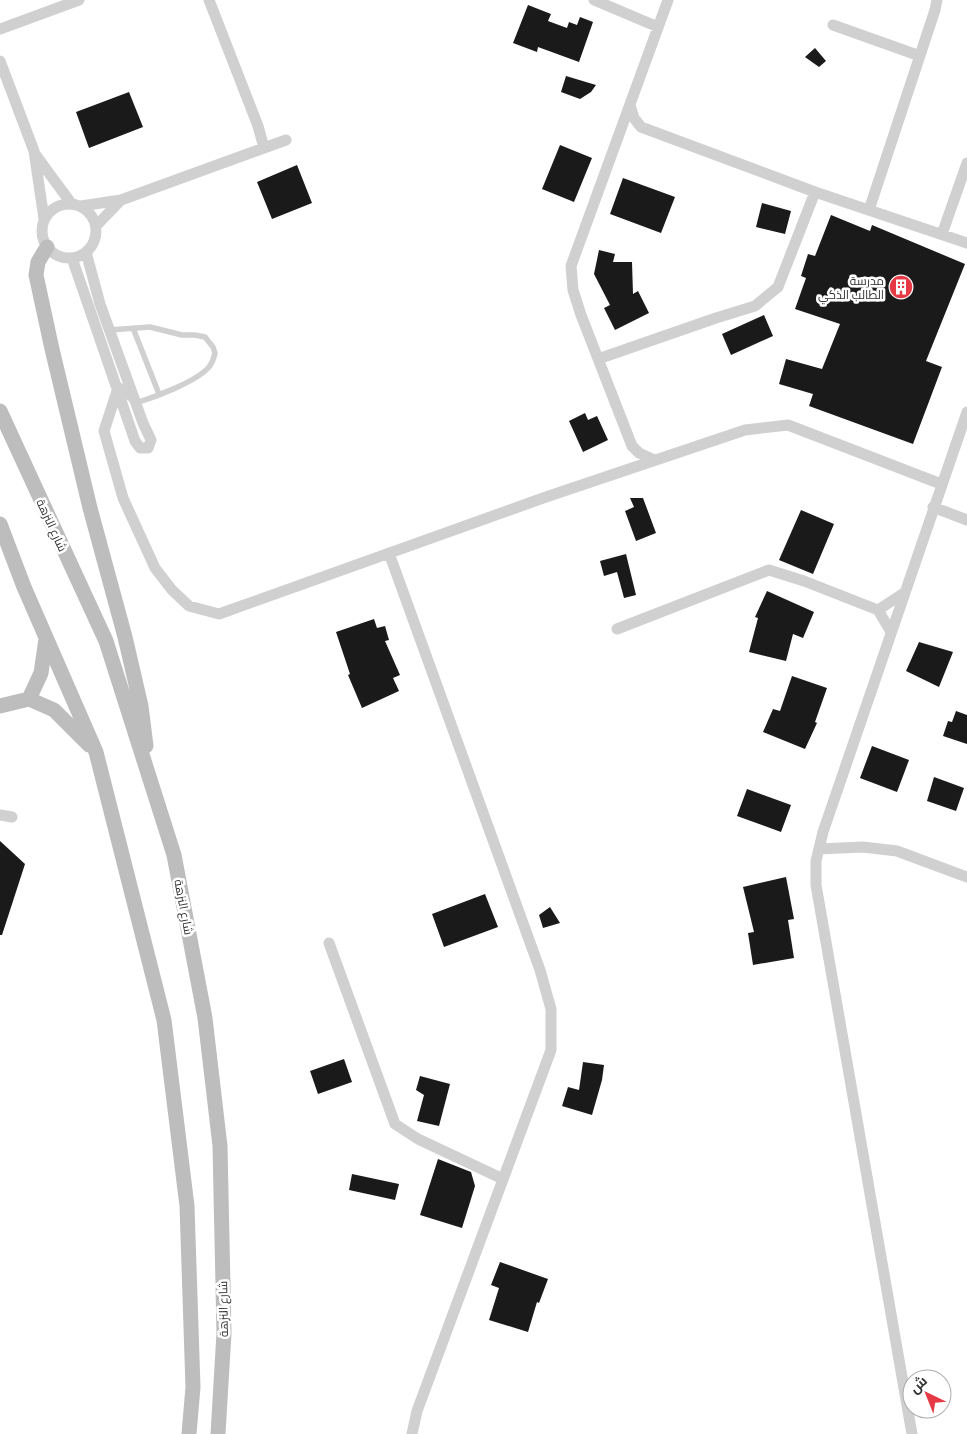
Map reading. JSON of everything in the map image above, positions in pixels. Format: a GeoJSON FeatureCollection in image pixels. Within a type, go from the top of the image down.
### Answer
{"type":"FeatureCollection","features":[{"type":"Feature","properties":{"kind":"main road"},"geometry":{"type":"LineString","coordinates":[[46,247],[38,262],[36,275],[90,508],[141,706],[151,782]]}},
{"type":"Feature","properties":{"kind":"main road","name":"شارع النزهة"},"geometry":{"type":"LineString","coordinates":[[0,411],[106,641],[174,855],[205,1018],[220,1146],[224,1333],[218,1434]]}},
{"type":"Feature","properties":{"kind":"main road"},"geometry":{"type":"LineString","coordinates":[[0,524],[24,588],[96,752],[164,1020],[187,1206],[193,1387],[189,1434]]}},
{"type":"Feature","properties":{"kind":"main road"},"geometry":{"type":"LineString","coordinates":[[29,699],[41,673],[46,638]]}},
{"type":"Feature","properties":{"kind":"main road"},"geometry":{"type":"LineString","coordinates":[[0,706],[29,699],[54,710],[96,752]]}},
{"type":"Feature","properties":{"kind":"street"},"geometry":{"type":"LineString","coordinates":[[209,0],[258,126],[264,148]]}},
{"type":"Feature","properties":{"kind":"street"},"geometry":{"type":"LineString","coordinates":[[594,0],[658,27]]}},
{"type":"Feature","properties":{"kind":"street"},"geometry":{"type":"LineString","coordinates":[[654,460],[632,446],[577,304],[571,266],[668,0]]}},
{"type":"Feature","properties":{"kind":"street"},"geometry":{"type":"LineString","coordinates":[[868,210],[937,0]]}},
{"type":"Feature","properties":{"kind":"street"},"geometry":{"type":"LineString","coordinates":[[0,29],[73,1]]}},
{"type":"Feature","properties":{"kind":"street"},"geometry":{"type":"LineString","coordinates":[[833,25],[920,56]]}},
{"type":"Feature","properties":{"kind":"street"},"geometry":{"type":"LineString","coordinates":[[0,61],[34,151],[44,219],[42,233],[46,247],[57,256],[72,258],[86,252],[94,243],[96,235],[96,226],[93,218],[76,205],[34,151]]}},
{"type":"Feature","properties":{"kind":"street"},"geometry":{"type":"LineString","coordinates":[[630,105],[634,118],[641,127],[815,192],[967,243]]}},
{"type":"Feature","properties":{"kind":"street"},"geometry":{"type":"LineString","coordinates":[[617,140],[627,132],[641,127]]}},
{"type":"Feature","properties":{"kind":"street"},"geometry":{"type":"LineString","coordinates":[[44,219],[54,208],[62,204],[76,205],[121,200],[286,140]]}},
{"type":"Feature","properties":{"kind":"street"},"geometry":{"type":"LineString","coordinates":[[942,234],[967,162]]}},
{"type":"Feature","properties":{"kind":"street"},"geometry":{"type":"LineString","coordinates":[[598,360],[754,306],[778,287],[815,192]]}},
{"type":"Feature","properties":{"kind":"street"},"geometry":{"type":"LineString","coordinates":[[96,226],[121,200]]}},
{"type":"Feature","properties":{"kind":"street"},"geometry":{"type":"LineString","coordinates":[[72,258],[135,441],[140,448],[148,448],[151,440],[100,304],[86,252]]}},
{"type":"Feature","properties":{"kind":"street"},"geometry":{"type":"LineString","coordinates":[[118,391],[104,431],[123,498],[155,568],[172,590],[189,606],[219,614],[654,460],[745,430],[788,425],[941,484]]}},
{"type":"Feature","properties":{"kind":"street"},"geometry":{"type":"LineString","coordinates":[[912,1434],[816,885],[816,861],[823,832],[967,412]]}},
{"type":"Feature","properties":{"kind":"street"},"geometry":{"type":"LineString","coordinates":[[623,471],[629,461],[632,446]]}},
{"type":"Feature","properties":{"kind":"street"},"geometry":{"type":"LineString","coordinates":[[933,508],[967,520]]}},
{"type":"Feature","properties":{"kind":"street"},"geometry":{"type":"LineString","coordinates":[[389,553],[540,970],[551,1009],[551,1050],[417,1411],[412,1434]]}},
{"type":"Feature","properties":{"kind":"street"},"geometry":{"type":"LineString","coordinates":[[617,629],[769,570],[804,581],[878,610],[891,632]]}},
{"type":"Feature","properties":{"kind":"street"},"geometry":{"type":"LineString","coordinates":[[878,610],[904,593]]}},
{"type":"Feature","properties":{"kind":"street"},"geometry":{"type":"LineString","coordinates":[[0,815],[12,817]]}},
{"type":"Feature","properties":{"kind":"street"},"geometry":{"type":"LineString","coordinates":[[819,849],[863,847],[897,851],[967,877]]}},
{"type":"Feature","properties":{"kind":"street"},"geometry":{"type":"LineString","coordinates":[[329,943],[395,1124],[418,1139],[503,1179]]}},
{"type":"Feature","properties":{"kind":"lane"},"geometry":{"type":"LineString","coordinates":[[106,357],[123,390],[136,403],[194,380],[210,366],[215,353],[205,337],[195,335],[182,336],[150,327],[109,330]]}},
{"type":"Feature","properties":{"kind":"lane"},"geometry":{"type":"LineString","coordinates":[[133,328],[159,394]]}},
{"type":"Feature","properties":{"kind":"building"},"geometry":{"type":"Polygon","coordinates":[[[528,5],[551,14],[548,21],[567,28],[569,22],[577,25],[580,17],[593,22],[579,62],[538,47],[537,52],[513,43],[528,5]]]}},
{"type":"Feature","properties":{"kind":"building"},"geometry":{"type":"Polygon","coordinates":[[[815,48],[826,61],[819,67],[805,57],[815,48]]]}},
{"type":"Feature","properties":{"kind":"building"},"geometry":{"type":"Polygon","coordinates":[[[566,76],[596,85],[591,92],[580,99],[561,92],[566,76]]]}},
{"type":"Feature","properties":{"kind":"building"},"geometry":{"type":"Polygon","coordinates":[[[129,92],[143,127],[89,148],[76,112],[129,92]]]}},
{"type":"Feature","properties":{"kind":"building"},"geometry":{"type":"Polygon","coordinates":[[[560,145],[592,158],[574,202],[542,189],[560,145]]]}},
{"type":"Feature","properties":{"kind":"building"},"geometry":{"type":"Polygon","coordinates":[[[297,165],[312,203],[272,219],[257,182],[297,165]]]}},
{"type":"Feature","properties":{"kind":"building"},"geometry":{"type":"Polygon","coordinates":[[[623,178],[675,197],[661,233],[610,214],[623,178]]]}},
{"type":"Feature","properties":{"kind":"building"},"geometry":{"type":"Polygon","coordinates":[[[762,203],[791,211],[785,234],[756,227],[762,203]]]}},
{"type":"Feature","properties":{"kind":"building"},"geometry":{"type":"Polygon","coordinates":[[[831,215],[870,231],[872,225],[965,264],[926,361],[942,367],[913,444],[809,406],[813,394],[779,384],[786,359],[822,369],[840,324],[795,309],[806,278],[801,276],[808,254],[815,256],[831,215]]]}},
{"type":"Feature","properties":{"kind":"building"},"geometry":{"type":"Polygon","coordinates":[[[599,250],[615,254],[613,262],[632,262],[633,294],[638,291],[649,313],[615,330],[604,308],[610,305],[594,274],[599,250]]]}},
{"type":"Feature","properties":{"kind":"building"},"geometry":{"type":"Polygon","coordinates":[[[764,315],[773,336],[731,355],[722,334],[764,315]]]}},
{"type":"Feature","properties":{"kind":"building"},"geometry":{"type":"Polygon","coordinates":[[[585,413],[588,420],[597,416],[608,440],[583,452],[569,421],[585,413]]]}},
{"type":"Feature","properties":{"kind":"building"},"geometry":{"type":"Polygon","coordinates":[[[630,498],[643,498],[656,533],[636,541],[625,511],[634,507],[630,498]]]}},
{"type":"Feature","properties":{"kind":"building"},"geometry":{"type":"Polygon","coordinates":[[[801,510],[834,524],[813,574],[779,560],[801,510]]]}},
{"type":"Feature","properties":{"kind":"building"},"geometry":{"type":"Polygon","coordinates":[[[626,554],[636,595],[624,598],[617,572],[604,576],[600,561],[626,554]]]}},
{"type":"Feature","properties":{"kind":"building"},"geometry":{"type":"Polygon","coordinates":[[[767,591],[814,612],[803,638],[793,634],[786,661],[749,652],[758,618],[755,617],[767,591]]]}},
{"type":"Feature","properties":{"kind":"building"},"geometry":{"type":"Polygon","coordinates":[[[374,619],[377,628],[385,626],[389,640],[385,641],[400,675],[393,678],[399,691],[362,708],[348,675],[350,674],[336,632],[374,619]]]}},
{"type":"Feature","properties":{"kind":"building"},"geometry":{"type":"Polygon","coordinates":[[[919,642],[953,652],[939,687],[906,671],[919,642]]]}},
{"type":"Feature","properties":{"kind":"building"},"geometry":{"type":"Polygon","coordinates":[[[792,676],[827,688],[815,722],[817,723],[805,749],[763,732],[773,709],[780,711],[792,676]]]}},
{"type":"Feature","properties":{"kind":"building"},"geometry":{"type":"Polygon","coordinates":[[[956,711],[967,715],[967,744],[943,736],[948,721],[952,722],[956,711]]]}},
{"type":"Feature","properties":{"kind":"building"},"geometry":{"type":"Polygon","coordinates":[[[872,746],[909,760],[897,792],[860,778],[872,746]]]}},
{"type":"Feature","properties":{"kind":"building"},"geometry":{"type":"Polygon","coordinates":[[[934,777],[964,788],[956,811],[927,801],[934,777]]]}},
{"type":"Feature","properties":{"kind":"building"},"geometry":{"type":"Polygon","coordinates":[[[747,789],[791,805],[781,832],[737,816],[747,789]]]}},
{"type":"Feature","properties":{"kind":"building"},"geometry":{"type":"Polygon","coordinates":[[[0,841],[25,864],[2,935],[0,935],[0,841]]]}},
{"type":"Feature","properties":{"kind":"building"},"geometry":{"type":"Polygon","coordinates":[[[786,877],[794,919],[788,920],[794,958],[753,965],[748,933],[754,932],[743,887],[786,877]]]}},
{"type":"Feature","properties":{"kind":"building"},"geometry":{"type":"Polygon","coordinates":[[[485,894],[498,927],[444,947],[432,914],[485,894]]]}},
{"type":"Feature","properties":{"kind":"building"},"geometry":{"type":"Polygon","coordinates":[[[550,907],[560,923],[543,928],[539,915],[550,907]]]}},
{"type":"Feature","properties":{"kind":"building"},"geometry":{"type":"Polygon","coordinates":[[[344,1059],[352,1082],[318,1094],[310,1071],[344,1059]]]}},
{"type":"Feature","properties":{"kind":"building"},"geometry":{"type":"Polygon","coordinates":[[[583,1062],[604,1065],[602,1080],[592,1115],[562,1106],[568,1087],[579,1090],[583,1062]]]}},
{"type":"Feature","properties":{"kind":"building"},"geometry":{"type":"Polygon","coordinates":[[[420,1076],[450,1084],[439,1126],[417,1121],[424,1095],[416,1090],[420,1076]]]}},
{"type":"Feature","properties":{"kind":"building"},"geometry":{"type":"Polygon","coordinates":[[[438,1159],[471,1172],[475,1186],[462,1228],[420,1215],[438,1159]]]}},
{"type":"Feature","properties":{"kind":"building"},"geometry":{"type":"Polygon","coordinates":[[[352,1174],[399,1184],[395,1200],[349,1190],[352,1174]]]}},
{"type":"Feature","properties":{"kind":"building"},"geometry":{"type":"Polygon","coordinates":[[[500,1262],[548,1279],[539,1303],[537,1302],[528,1332],[489,1320],[499,1288],[491,1285],[500,1262]]]}},
{"type":"Feature","properties":{"kind":"place","name":"مدرسة الطالب الذكي"},"geometry":{"type":"Point","coordinates":[901,287]}}]}
